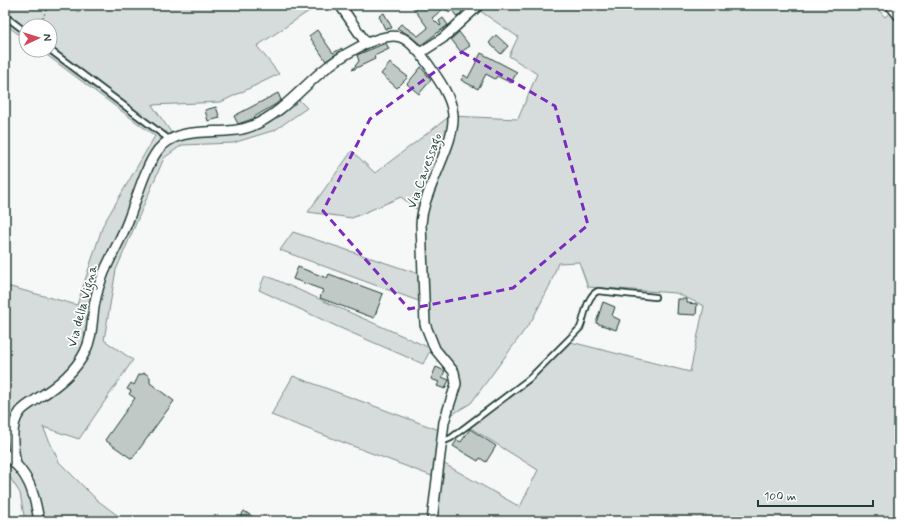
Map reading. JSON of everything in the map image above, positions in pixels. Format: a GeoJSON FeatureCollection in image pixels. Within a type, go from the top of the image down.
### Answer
{"type":"FeatureCollection","features":[{"type":"Feature","properties":{"kind":"street"},"geometry":{"type":"LineString","coordinates":[[340,5],[366,43]]}},
{"type":"Feature","properties":{"kind":"street"},"geometry":{"type":"LineString","coordinates":[[420,53],[444,38],[479,5]]}},
{"type":"Feature","properties":{"kind":"street"},"geometry":{"type":"LineString","coordinates":[[890,5],[899,16]]}},
{"type":"Feature","properties":{"kind":"street","name":"Via Cavessago"},"geometry":{"type":"LineString","coordinates":[[366,43],[378,38],[394,36],[402,37],[420,53],[450,100],[454,119],[450,140],[423,208],[421,224],[425,324],[432,344],[452,368],[456,380],[456,389],[445,417],[440,443],[432,521]]}},
{"type":"Feature","properties":{"kind":"street","name":"Via della Vigna"},"geometry":{"type":"LineString","coordinates":[[16,464],[12,446],[15,423],[19,413],[26,406],[51,390],[69,374],[85,352],[94,325],[95,298],[105,268],[128,223],[146,172],[158,150],[170,140],[197,132],[232,131],[251,127],[292,100],[320,72],[366,43]]}},
{"type":"Feature","properties":{"kind":"street"},"geometry":{"type":"LineString","coordinates":[[5,454],[16,464],[28,479],[35,500],[38,521]]}},
{"type":"Feature","properties":{"kind":"lane"},"geometry":{"type":"LineString","coordinates":[[5,16],[18,26]]}},
{"type":"Feature","properties":{"kind":"lane"},"geometry":{"type":"LineString","coordinates":[[58,56],[170,140]]}},
{"type":"Feature","properties":{"kind":"lane"},"geometry":{"type":"LineString","coordinates":[[440,443],[451,438],[530,379],[580,328],[585,318],[590,298],[594,293],[598,291],[655,297]]}},
{"type":"Feature","properties":{"kind":"path"},"geometry":{"type":"LineString","coordinates":[[44,18],[49,5]]}},
{"type":"Feature","properties":{"kind":"highlighted area"},"geometry":{"type":"Polygon","coordinates":[[[462,52],[555,106],[588,225],[513,288],[409,309],[323,211],[370,119],[462,52]]]}},
{"type":"Feature","properties":{"kind":"shaded area"},"geometry":{"type":"Polygon","coordinates":[[[5,5],[70,5],[78,12],[87,5],[318,5],[257,46],[279,74],[221,102],[152,105],[173,135],[269,121],[299,100],[307,108],[275,130],[233,143],[182,145],[164,158],[116,270],[104,340],[133,360],[79,439],[43,427],[59,462],[97,500],[125,521],[25,521],[20,493],[5,470],[5,289],[7,286],[77,305],[103,225],[155,136],[51,58],[58,58],[58,18],[18,18],[18,34],[5,24],[5,5]]]}},
{"type":"Feature","properties":{"kind":"shaded area"},"geometry":{"type":"Polygon","coordinates":[[[486,5],[874,5],[885,17],[899,5],[899,521],[428,521],[437,478],[271,415],[293,376],[439,430],[456,393],[460,373],[431,349],[423,364],[338,327],[259,290],[265,275],[430,348],[421,302],[280,250],[293,232],[419,274],[419,211],[401,197],[352,218],[308,212],[352,151],[375,173],[450,116],[518,119],[537,74],[509,56],[518,37],[480,11],[486,5]],[[579,262],[558,263],[550,285],[532,320],[471,403],[446,418],[441,462],[520,507],[538,470],[466,425],[525,379],[563,340],[690,372],[704,306],[676,293],[588,287],[579,262]]]}},
{"type":"Feature","properties":{"kind":"building"},"geometry":{"type":"Polygon","coordinates":[[[411,5],[423,5],[425,8],[429,5],[458,5],[462,12],[457,17],[452,10],[449,13],[444,8],[432,18],[440,26],[439,21],[443,18],[448,25],[421,45],[409,35],[397,28],[401,24],[418,36],[428,28],[411,5]]]}},
{"type":"Feature","properties":{"kind":"building"},"geometry":{"type":"Polygon","coordinates":[[[384,13],[392,28],[385,29],[379,16],[384,13]]]}},
{"type":"Feature","properties":{"kind":"building"},"geometry":{"type":"Polygon","coordinates":[[[317,30],[333,53],[342,48],[342,50],[326,61],[309,36],[317,30]]]}},
{"type":"Feature","properties":{"kind":"building"},"geometry":{"type":"Polygon","coordinates":[[[459,32],[470,46],[461,52],[451,39],[459,32]]]}},
{"type":"Feature","properties":{"kind":"building"},"geometry":{"type":"Polygon","coordinates":[[[496,35],[508,46],[501,54],[489,43],[496,35]]]}},
{"type":"Feature","properties":{"kind":"building"},"geometry":{"type":"Polygon","coordinates":[[[386,43],[389,49],[374,56],[375,59],[352,70],[359,61],[357,55],[386,43]]]}},
{"type":"Feature","properties":{"kind":"building"},"geometry":{"type":"Polygon","coordinates":[[[481,53],[517,72],[511,83],[497,76],[495,79],[486,74],[478,89],[461,80],[464,75],[468,78],[481,53]]]}},
{"type":"Feature","properties":{"kind":"building"},"geometry":{"type":"Polygon","coordinates":[[[390,63],[408,77],[397,88],[381,74],[390,63]]]}},
{"type":"Feature","properties":{"kind":"building"},"geometry":{"type":"Polygon","coordinates":[[[421,67],[431,80],[419,94],[407,84],[421,67]]]}},
{"type":"Feature","properties":{"kind":"building"},"geometry":{"type":"Polygon","coordinates":[[[278,93],[281,100],[276,104],[254,117],[255,118],[238,124],[234,116],[278,93]]]}},
{"type":"Feature","properties":{"kind":"building"},"geometry":{"type":"Polygon","coordinates":[[[216,107],[220,118],[208,121],[205,110],[216,107]]]}},
{"type":"Feature","properties":{"kind":"building"},"geometry":{"type":"Polygon","coordinates":[[[298,267],[327,278],[329,274],[383,294],[374,318],[320,298],[323,290],[293,279],[298,267]]]}},
{"type":"Feature","properties":{"kind":"building"},"geometry":{"type":"Polygon","coordinates":[[[678,299],[687,299],[687,303],[697,304],[696,315],[677,314],[678,299]]]}},
{"type":"Feature","properties":{"kind":"building"},"geometry":{"type":"Polygon","coordinates":[[[603,302],[615,307],[612,316],[620,320],[616,330],[596,323],[603,302]]]}},
{"type":"Feature","properties":{"kind":"building"},"geometry":{"type":"Polygon","coordinates":[[[436,367],[445,371],[442,377],[449,380],[445,389],[437,386],[439,382],[431,379],[436,367]]]}},
{"type":"Feature","properties":{"kind":"building"},"geometry":{"type":"Polygon","coordinates":[[[145,373],[150,377],[150,383],[174,401],[132,459],[105,440],[135,398],[129,394],[131,391],[127,389],[131,383],[134,385],[139,375],[145,373]]]}},
{"type":"Feature","properties":{"kind":"building"},"geometry":{"type":"Polygon","coordinates":[[[470,429],[496,446],[486,462],[480,458],[478,461],[453,446],[457,440],[461,442],[470,429]]]}},
{"type":"Feature","properties":{"kind":"building"},"geometry":{"type":"Polygon","coordinates":[[[244,511],[259,521],[237,521],[244,511]]]}}]}
